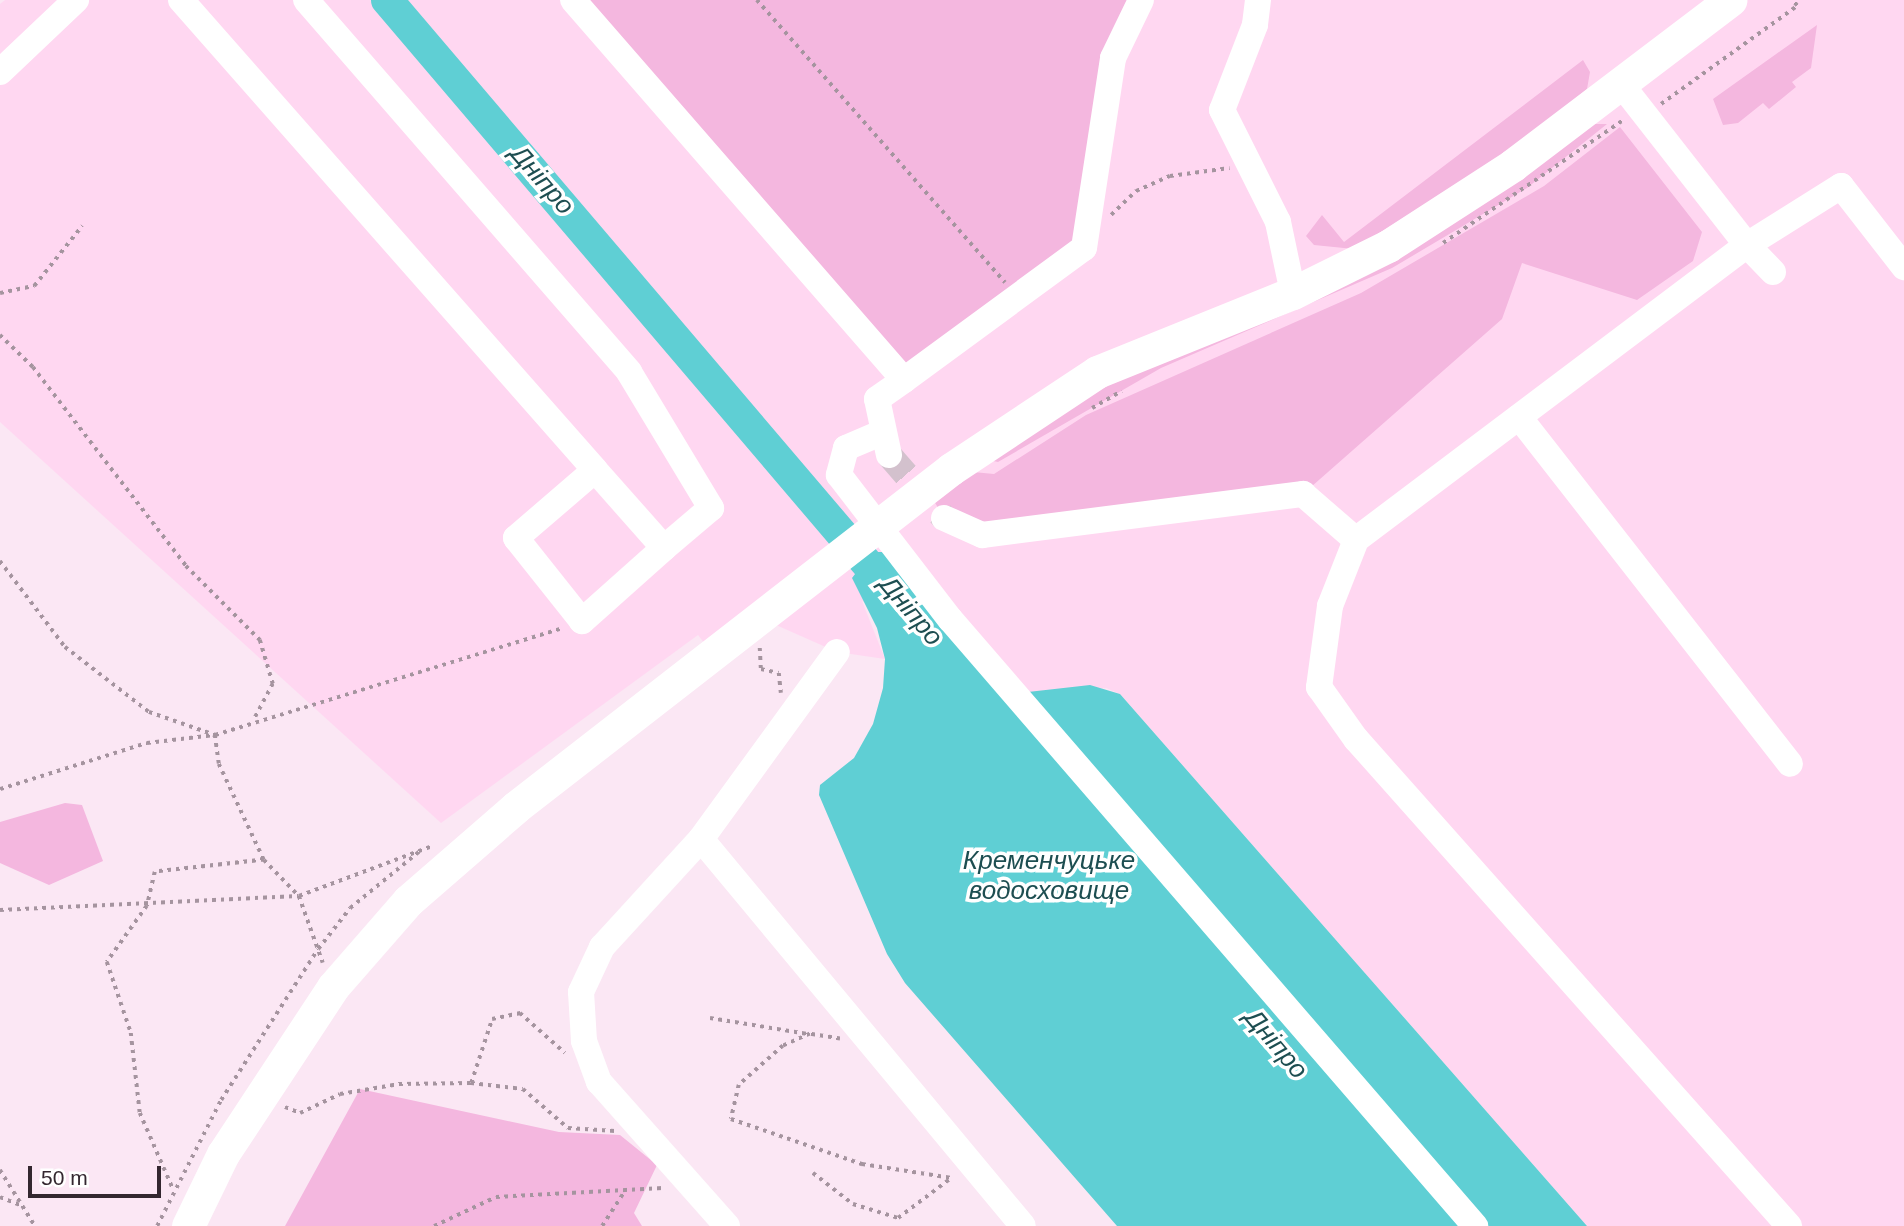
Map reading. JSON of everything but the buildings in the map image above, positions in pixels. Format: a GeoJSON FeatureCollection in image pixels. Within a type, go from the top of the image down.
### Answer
{"type":"FeatureCollection","features":[{"type":"Feature","properties":{"kind":"main road"},"geometry":{"type":"LineString","coordinates":[[188,1226],[223,1154],[333,988],[408,901],[471,846],[751,634],[951,469],[1097,372],[1293,293],[1399,238],[1620,84],[1730,0]]}},
{"type":"Feature","properties":{"kind":"lane"},"geometry":{"type":"LineString","coordinates":[[0,72],[76,0]]}},
{"type":"Feature","properties":{"kind":"lane"},"geometry":{"type":"LineString","coordinates":[[181,0],[664,548]]}},
{"type":"Feature","properties":{"kind":"lane"},"geometry":{"type":"LineString","coordinates":[[306,0],[629,372],[711,509],[582,621],[516,538],[595,470]]}},
{"type":"Feature","properties":{"kind":"lane"},"geometry":{"type":"LineString","coordinates":[[573,0],[904,380]]}},
{"type":"Feature","properties":{"kind":"lane"},"geometry":{"type":"LineString","coordinates":[[1141,0],[1113,58],[1084,248],[877,398],[885,444],[846,448],[839,475],[950,619],[1475,1226]]}},
{"type":"Feature","properties":{"kind":"lane"},"geometry":{"type":"LineString","coordinates":[[1258,0],[1255,25],[1222,110],[1278,222],[1293,293]]}},
{"type":"Feature","properties":{"kind":"lane"},"geometry":{"type":"LineString","coordinates":[[1620,84],[1747,244],[1773,272]]}},
{"type":"Feature","properties":{"kind":"lane"},"geometry":{"type":"LineString","coordinates":[[1789,1226],[1356,739],[1319,687],[1330,606],[1356,540],[1747,244],[1841,186],[1904,267]]}},
{"type":"Feature","properties":{"kind":"lane"},"geometry":{"type":"LineString","coordinates":[[1519,417],[1790,764]]}},
{"type":"Feature","properties":{"kind":"lane"},"geometry":{"type":"LineString","coordinates":[[944,518],[982,535],[1303,494],[1356,540]]}},
{"type":"Feature","properties":{"kind":"lane"},"geometry":{"type":"LineString","coordinates":[[727,1226],[599,1082],[584,1041],[581,992],[602,947],[701,839],[837,652]]}},
{"type":"Feature","properties":{"kind":"lane"},"geometry":{"type":"LineString","coordinates":[[701,839],[1023,1226]]}},
{"type":"Feature","properties":{"kind":"path"},"geometry":{"type":"LineString","coordinates":[[757,0],[1018,297]]}},
{"type":"Feature","properties":{"kind":"path"},"geometry":{"type":"LineString","coordinates":[[1084,248],[1136,191],[1170,176],[1211,176],[1248,161]]}},
{"type":"Feature","properties":{"kind":"path"},"geometry":{"type":"LineString","coordinates":[[0,293],[34,286],[82,226]]}},
{"type":"Feature","properties":{"kind":"path"},"geometry":{"type":"LineString","coordinates":[[0,335],[33,367],[186,566],[260,640],[273,684],[255,718]]}},
{"type":"Feature","properties":{"kind":"path"},"geometry":{"type":"LineString","coordinates":[[0,561],[65,647],[149,712],[215,735]]}},
{"type":"Feature","properties":{"kind":"path"},"geometry":{"type":"LineString","coordinates":[[0,789],[147,743],[215,735],[255,718],[463,663],[582,621]]}},
{"type":"Feature","properties":{"kind":"path"},"geometry":{"type":"LineString","coordinates":[[751,634],[763,648],[761,669],[779,673],[781,695],[802,698]]}},
{"type":"Feature","properties":{"kind":"path"},"geometry":{"type":"LineString","coordinates":[[215,735],[219,764],[264,860],[299,896],[333,988]]}},
{"type":"Feature","properties":{"kind":"path"},"geometry":{"type":"LineString","coordinates":[[0,910],[24,904],[147,906],[299,896],[425,846],[471,846]]}},
{"type":"Feature","properties":{"kind":"path"},"geometry":{"type":"LineString","coordinates":[[173,1189],[140,1113],[131,1033],[107,962],[147,906],[155,872],[264,860]]}},
{"type":"Feature","properties":{"kind":"path"},"geometry":{"type":"LineString","coordinates":[[471,1083],[492,1019],[520,1013],[568,1055]]}},
{"type":"Feature","properties":{"kind":"path"},"geometry":{"type":"LineString","coordinates":[[710,1018],[872,1045]]}},
{"type":"Feature","properties":{"kind":"path"},"geometry":{"type":"LineString","coordinates":[[810,1034],[783,1046],[739,1085],[731,1119],[862,1164],[952,1178],[981,1176]]}},
{"type":"Feature","properties":{"kind":"path"},"geometry":{"type":"LineString","coordinates":[[278,1108],[284,1098],[286,1110],[300,1113],[360,1089],[471,1083],[523,1089],[568,1128],[642,1131]]}},
{"type":"Feature","properties":{"kind":"path"},"geometry":{"type":"LineString","coordinates":[[0,1170],[35,1226]]}},
{"type":"Feature","properties":{"kind":"path"},"geometry":{"type":"LineString","coordinates":[[813,1173],[853,1204],[898,1218],[952,1178]]}},
{"type":"Feature","properties":{"kind":"path"},"geometry":{"type":"LineString","coordinates":[[434,1226],[496,1197],[623,1194],[689,1183]]}},
{"type":"Feature","properties":{"kind":"path"},"geometry":{"type":"LineString","coordinates":[[602,1226],[623,1194]]}},
{"type":"Feature","properties":{"kind":"path"},"geometry":{"type":"LineString","coordinates":[[0,1197],[24,1206]]}},
{"type":"Feature","properties":{"kind":"shaded area"},"geometry":{"type":"Polygon","coordinates":[[[5,0],[1904,0],[1904,1226],[1587,1226],[1120,694],[1106,688],[1034,695],[862,601],[885,659],[837,652],[776,625],[712,653],[698,635],[441,823],[0,422],[0,4],[5,0]]]}},
{"type":"Feature","properties":{"kind":"shaded area"},"geometry":{"type":"Polygon","coordinates":[[[573,0],[1141,0],[1113,58],[1084,248],[904,380],[573,0]]]}},
{"type":"Feature","properties":{"kind":"shaded area"},"geometry":{"type":"Polygon","coordinates":[[[1817,25],[1811,68],[1792,82],[1796,87],[1769,109],[1763,103],[1738,123],[1723,125],[1713,99],[1817,25]]]}},
{"type":"Feature","properties":{"kind":"shaded area"},"geometry":{"type":"Polygon","coordinates":[[[1583,60],[1590,72],[1587,89],[1511,150],[1354,249],[1314,245],[1306,236],[1322,215],[1344,242],[1583,60]]]}},
{"type":"Feature","properties":{"kind":"shaded area"},"geometry":{"type":"Polygon","coordinates":[[[1592,124],[1607,124],[1527,188],[1392,268],[1161,368],[998,462],[989,460],[1110,384],[1592,124]]]}},
{"type":"Feature","properties":{"kind":"shaded area"},"geometry":{"type":"Polygon","coordinates":[[[1620,127],[1702,232],[1693,261],[1637,300],[1522,263],[1502,319],[1303,494],[982,535],[944,518],[934,501],[973,472],[994,474],[1086,415],[1361,293],[1544,186],[1620,127]]]}},
{"type":"Feature","properties":{"kind":"shaded area"},"geometry":{"type":"Polygon","coordinates":[[[65,803],[82,805],[103,861],[49,885],[0,863],[0,822],[65,803]]]}},
{"type":"Feature","properties":{"kind":"shaded area"},"geometry":{"type":"Polygon","coordinates":[[[360,1089],[559,1132],[620,1135],[657,1165],[634,1213],[642,1226],[285,1226],[360,1089]]]}},
{"type":"Feature","properties":{"kind":"water","name":"Кременчуцьке водосховище"},"geometry":{"type":"Polygon","coordinates":[[[872,552],[883,552],[1028,692],[1090,685],[1120,694],[1587,1226],[1117,1226],[905,983],[887,954],[819,795],[820,785],[854,758],[873,724],[883,688],[885,659],[877,628],[852,578],[872,552]]]}},
{"type":"Feature","properties":{"kind":"waterway","name":"Дніпро"},"geometry":{"type":"LineString","coordinates":[[387,0],[869,566]]}},
{"type":"Feature","properties":{"kind":"tunnel"},"geometry":{"type":"LineString","coordinates":[[889,455],[944,518]]}}]}
